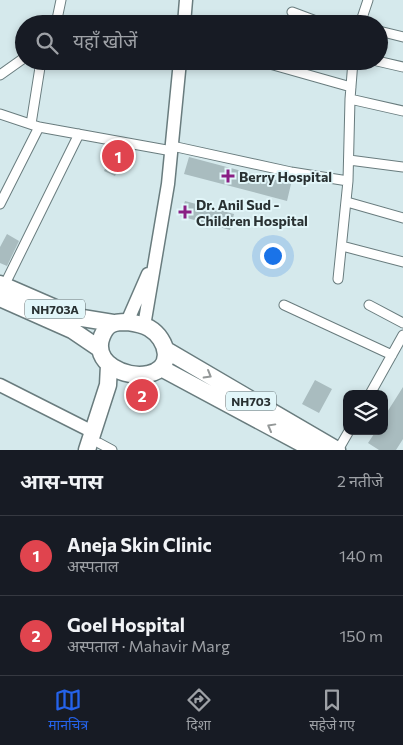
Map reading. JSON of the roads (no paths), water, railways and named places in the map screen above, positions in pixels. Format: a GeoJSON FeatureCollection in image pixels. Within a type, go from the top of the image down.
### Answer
{"type":"FeatureCollection","features":[{"type":"Feature","properties":{"kind":"highway","name":"NH703A"},"geometry":{"type":"LineString","coordinates":[[1,289],[76,317],[120,323]]}},
{"type":"Feature","properties":{"kind":"highway","name":"NH703A"},"geometry":{"type":"LineString","coordinates":[[1,289],[72,330],[100,349]]}},
{"type":"Feature","properties":{"kind":"highway","name":"NH703"},"geometry":{"type":"LineString","coordinates":[[120,323],[149,328],[159,337],[166,350],[338,450]]}},
{"type":"Feature","properties":{"kind":"highway"},"geometry":{"type":"LineString","coordinates":[[120,323],[107,327],[100,340],[100,349],[109,365],[124,373],[136,375],[155,373],[161,368],[165,360],[166,350]]}},
{"type":"Feature","properties":{"kind":"highway"},"geometry":{"type":"LineString","coordinates":[[96,444],[108,385],[109,365]]}},
{"type":"Feature","properties":{"kind":"highway","name":"NH703"},"geometry":{"type":"LineString","coordinates":[[161,368],[314,450]]}},
{"type":"Feature","properties":{"kind":"highway"},"geometry":{"type":"LineString","coordinates":[[96,444],[116,391],[124,382],[136,375]]}},
{"type":"Feature","properties":{"kind":"main road"},"geometry":{"type":"LineString","coordinates":[[185,15],[186,0]]}},
{"type":"Feature","properties":{"kind":"main road"},"geometry":{"type":"LineString","coordinates":[[144,326],[168,184],[179,70]]}},
{"type":"Feature","properties":{"kind":"main road"},"geometry":{"type":"LineString","coordinates":[[120,323],[156,255]]}},
{"type":"Feature","properties":{"kind":"main road"},"geometry":{"type":"LineString","coordinates":[[0,385],[96,444]]}},
{"type":"Feature","properties":{"kind":"main road"},"geometry":{"type":"LineString","coordinates":[[0,394],[96,444]]}},
{"type":"Feature","properties":{"kind":"street"},"geometry":{"type":"LineString","coordinates":[[58,15],[61,0]]}},
{"type":"Feature","properties":{"kind":"street"},"geometry":{"type":"LineString","coordinates":[[363,15],[368,0]]}},
{"type":"Feature","properties":{"kind":"street"},"geometry":{"type":"LineString","coordinates":[[292,12],[300,15]]}},
{"type":"Feature","properties":{"kind":"street"},"geometry":{"type":"LineString","coordinates":[[388,34],[403,37]]}},
{"type":"Feature","properties":{"kind":"street"},"geometry":{"type":"LineString","coordinates":[[0,75],[15,64]]}},
{"type":"Feature","properties":{"kind":"street"},"geometry":{"type":"LineString","coordinates":[[388,64],[403,67]]}},
{"type":"Feature","properties":{"kind":"street"},"geometry":{"type":"LineString","coordinates":[[0,204],[35,125],[40,70]]}},
{"type":"Feature","properties":{"kind":"street"},"geometry":{"type":"LineString","coordinates":[[291,70],[351,87]]}},
{"type":"Feature","properties":{"kind":"street"},"geometry":{"type":"LineString","coordinates":[[338,279],[347,202],[352,70]]}},
{"type":"Feature","properties":{"kind":"street"},"geometry":{"type":"LineString","coordinates":[[350,99],[403,111]]}},
{"type":"Feature","properties":{"kind":"street"},"geometry":{"type":"LineString","coordinates":[[0,114],[35,125],[79,134],[172,148],[291,172],[348,181]]}},
{"type":"Feature","properties":{"kind":"street"},"geometry":{"type":"LineString","coordinates":[[1,289],[79,134]]}},
{"type":"Feature","properties":{"kind":"street"},"geometry":{"type":"LineString","coordinates":[[349,160],[403,167]]}},
{"type":"Feature","properties":{"kind":"street"},"geometry":{"type":"LineString","coordinates":[[347,202],[403,218]]}},
{"type":"Feature","properties":{"kind":"street"},"geometry":{"type":"LineString","coordinates":[[342,246],[403,262]]}},
{"type":"Feature","properties":{"kind":"street"},"geometry":{"type":"LineString","coordinates":[[284,305],[392,355]]}},
{"type":"Feature","properties":{"kind":"street"},"geometry":{"type":"LineString","coordinates":[[369,305],[403,323]]}},
{"type":"Feature","properties":{"kind":"street"},"geometry":{"type":"LineString","coordinates":[[372,390],[403,335]]}},
{"type":"Feature","properties":{"kind":"street"},"geometry":{"type":"LineString","coordinates":[[338,450],[347,435]]}},
{"type":"Feature","properties":{"kind":"place","name":"Aneja Skin Clinic"},"geometry":{"type":"Point","coordinates":[118,156]}},
{"type":"Feature","properties":{"kind":"place","name":"Berry Hospital"},"geometry":{"type":"Point","coordinates":[228,176]}},
{"type":"Feature","properties":{"kind":"place","name":"Dr. Anil Sud - Children Hospital"},"geometry":{"type":"Point","coordinates":[185,212]}},
{"type":"Feature","properties":{"kind":"place","name":"Goel Hospital"},"geometry":{"type":"Point","coordinates":[142,395]}}]}
